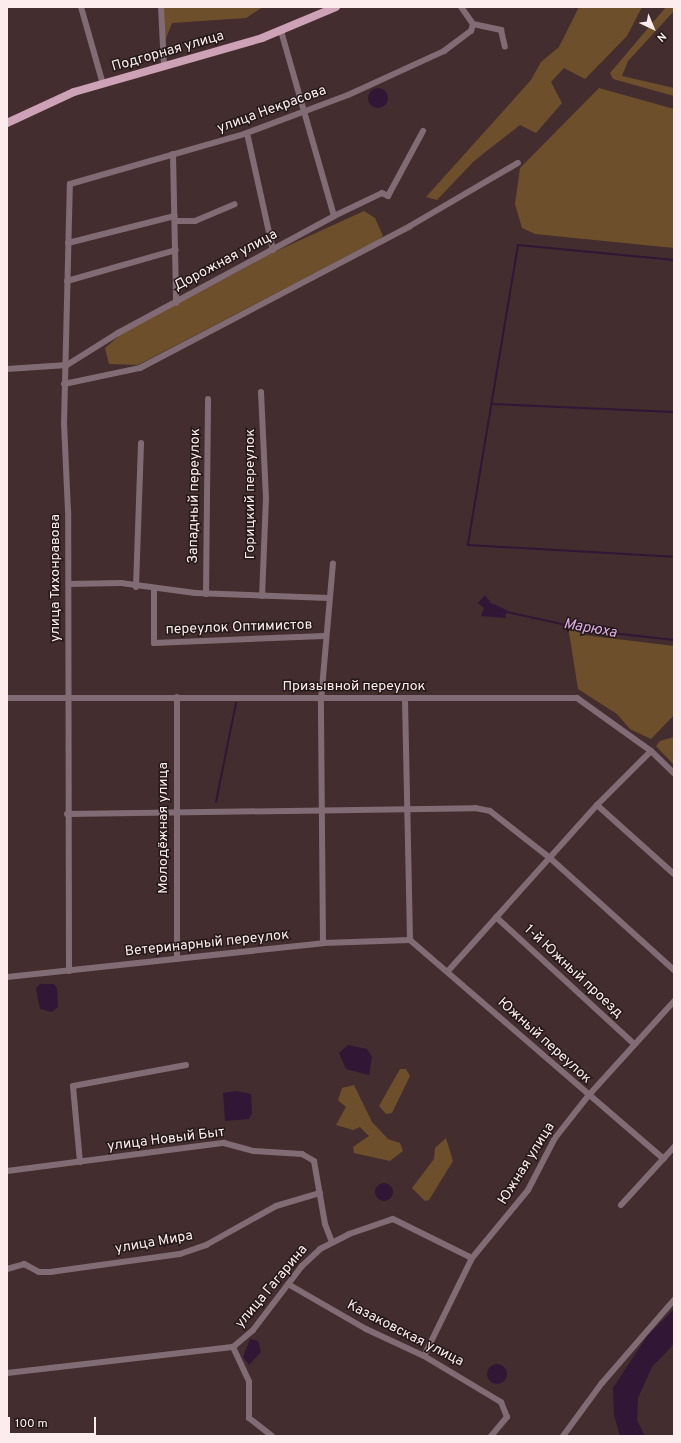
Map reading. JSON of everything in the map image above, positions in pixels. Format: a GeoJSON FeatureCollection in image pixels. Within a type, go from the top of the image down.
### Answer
{"type":"FeatureCollection","features":[{"type":"Feature","properties":{"kind":"main road","name":"Подгорная улица"},"geometry":{"type":"LineString","coordinates":[[7,123],[53,100],[281,31],[336,7]]}},
{"type":"Feature","properties":{"kind":"street"},"geometry":{"type":"LineString","coordinates":[[81,7],[102,84]]}},
{"type":"Feature","properties":{"kind":"street"},"geometry":{"type":"LineString","coordinates":[[161,7],[164,67]]}},
{"type":"Feature","properties":{"kind":"street"},"geometry":{"type":"LineString","coordinates":[[461,7],[473,24],[501,30],[505,47]]}},
{"type":"Feature","properties":{"kind":"street","name":"улица Некрасова"},"geometry":{"type":"LineString","coordinates":[[70,184],[248,133],[306,112],[444,51],[471,31],[473,24]]}},
{"type":"Feature","properties":{"kind":"street"},"geometry":{"type":"LineString","coordinates":[[281,31],[306,112],[334,216]]}},
{"type":"Feature","properties":{"kind":"street","name":"Дорожная улица"},"geometry":{"type":"LineString","coordinates":[[7,369],[67,365],[176,302],[334,216],[382,193],[388,196],[423,131]]}},
{"type":"Feature","properties":{"kind":"street"},"geometry":{"type":"LineString","coordinates":[[248,133],[273,250]]}},
{"type":"Feature","properties":{"kind":"street"},"geometry":{"type":"LineString","coordinates":[[173,154],[176,302]]}},
{"type":"Feature","properties":{"kind":"street"},"geometry":{"type":"LineString","coordinates":[[64,384],[140,368],[410,226],[518,163]]}},
{"type":"Feature","properties":{"kind":"street","name":"улица Тихонравова"},"geometry":{"type":"LineString","coordinates":[[69,971],[67,814],[69,584],[64,384],[67,365],[70,184]]}},
{"type":"Feature","properties":{"kind":"street"},"geometry":{"type":"LineString","coordinates":[[68,243],[175,219],[195,221],[235,204]]}},
{"type":"Feature","properties":{"kind":"street"},"geometry":{"type":"LineString","coordinates":[[68,281],[176,250]]}},
{"type":"Feature","properties":{"kind":"street","name":"Горицкий переулок"},"geometry":{"type":"LineString","coordinates":[[262,392],[266,498],[262,596]]}},
{"type":"Feature","properties":{"kind":"street","name":"Западный переулок"},"geometry":{"type":"LineString","coordinates":[[206,594],[208,399]]}},
{"type":"Feature","properties":{"kind":"street"},"geometry":{"type":"LineString","coordinates":[[136,587],[141,443]]}},
{"type":"Feature","properties":{"kind":"street"},"geometry":{"type":"LineString","coordinates":[[322,943],[321,700],[324,636],[333,564]]}},
{"type":"Feature","properties":{"kind":"street"},"geometry":{"type":"LineString","coordinates":[[69,584],[121,583],[154,590],[206,594],[329,598]]}},
{"type":"Feature","properties":{"kind":"street","name":"переулок Оптимистов"},"geometry":{"type":"LineString","coordinates":[[154,590],[154,643],[324,636]]}},
{"type":"Feature","properties":{"kind":"street","name":"Призывной переулок"},"geometry":{"type":"LineString","coordinates":[[7,698],[177,697],[321,700],[501,700],[576,698],[650,751],[674,773]]}},
{"type":"Feature","properties":{"kind":"street","name":"Молодёжная улица"},"geometry":{"type":"LineString","coordinates":[[177,697],[174,815],[177,959]]}},
{"type":"Feature","properties":{"kind":"street"},"geometry":{"type":"LineString","coordinates":[[405,700],[410,940]]}},
{"type":"Feature","properties":{"kind":"street"},"geometry":{"type":"LineString","coordinates":[[448,971],[597,804],[650,751]]}},
{"type":"Feature","properties":{"kind":"street"},"geometry":{"type":"LineString","coordinates":[[597,804],[674,874]]}},
{"type":"Feature","properties":{"kind":"street"},"geometry":{"type":"LineString","coordinates":[[67,814],[174,815],[407,811],[475,808],[501,818],[550,858],[674,970]]}},
{"type":"Feature","properties":{"kind":"street","name":"1-й Южный проезд"},"geometry":{"type":"LineString","coordinates":[[496,916],[634,1044]]}},
{"type":"Feature","properties":{"kind":"street","name":"Ветеринарный переулок"},"geometry":{"type":"LineString","coordinates":[[7,977],[322,943],[410,940]]}},
{"type":"Feature","properties":{"kind":"street","name":"Южный переулок"},"geometry":{"type":"LineString","coordinates":[[410,940],[448,971],[588,1096],[666,1157],[674,1158]]}},
{"type":"Feature","properties":{"kind":"street","name":"Южная улица"},"geometry":{"type":"LineString","coordinates":[[424,1356],[472,1258],[528,1190],[555,1138],[588,1096],[674,1001]]}},
{"type":"Feature","properties":{"kind":"street"},"geometry":{"type":"LineString","coordinates":[[80,1162],[73,1086],[186,1065]]}},
{"type":"Feature","properties":{"kind":"street","name":"улица Новый Быт"},"geometry":{"type":"LineString","coordinates":[[7,1171],[224,1143],[309,1157],[314,1161],[332,1242]]}},
{"type":"Feature","properties":{"kind":"street"},"geometry":{"type":"LineString","coordinates":[[621,1205],[674,1147]]}},
{"type":"Feature","properties":{"kind":"street","name":"улица Мира"},"geometry":{"type":"LineString","coordinates":[[7,1269],[24,1264],[39,1272],[50,1272],[180,1254],[206,1246],[276,1206],[320,1193]]}},
{"type":"Feature","properties":{"kind":"street","name":"улица Гагарина"},"geometry":{"type":"LineString","coordinates":[[7,1373],[233,1347],[253,1330],[288,1284],[320,1249],[332,1242],[393,1219],[472,1258]]}},
{"type":"Feature","properties":{"kind":"street","name":"Казаковская улица"},"geometry":{"type":"LineString","coordinates":[[288,1284],[366,1329],[424,1356],[486,1391],[507,1410],[503,1424],[491,1436]]}},
{"type":"Feature","properties":{"kind":"street"},"geometry":{"type":"LineString","coordinates":[[562,1436],[602,1383],[674,1300]]}},
{"type":"Feature","properties":{"kind":"street"},"geometry":{"type":"LineString","coordinates":[[233,1347],[249,1382],[249,1418],[272,1436]]}},
{"type":"Feature","properties":{"kind":"shaded area"},"geometry":{"type":"Polygon","coordinates":[[[162,7],[263,7],[246,18],[172,23],[164,43],[162,7]]]}},
{"type":"Feature","properties":{"kind":"shaded area"},"geometry":{"type":"Polygon","coordinates":[[[579,7],[642,7],[627,36],[585,79],[564,68],[551,82],[562,103],[536,133],[520,125],[474,161],[437,200],[426,197],[531,80],[541,62],[559,47],[579,7]]]}},
{"type":"Feature","properties":{"kind":"shaded area"},"geometry":{"type":"Polygon","coordinates":[[[666,7],[674,7],[674,11],[628,61],[622,76],[674,88],[674,96],[613,79],[610,73],[666,7]]]}},
{"type":"Feature","properties":{"kind":"shaded area"},"geometry":{"type":"Polygon","coordinates":[[[378,88],[385,91],[388,98],[385,105],[378,108],[371,105],[368,98],[371,91],[378,88]]]}},
{"type":"Feature","properties":{"kind":"shaded area"},"geometry":{"type":"Polygon","coordinates":[[[599,88],[674,109],[674,248],[535,234],[522,228],[515,204],[520,168],[599,88]]]}},
{"type":"Feature","properties":{"kind":"shaded area"},"geometry":{"type":"Polygon","coordinates":[[[364,211],[375,218],[383,236],[378,240],[138,365],[109,364],[105,348],[120,335],[272,253],[364,211]]]}},
{"type":"Feature","properties":{"kind":"shaded area"},"geometry":{"type":"Polygon","coordinates":[[[485,595],[491,603],[507,610],[505,618],[481,616],[484,608],[478,603],[485,595]]]}},
{"type":"Feature","properties":{"kind":"shaded area"},"geometry":{"type":"Polygon","coordinates":[[[568,626],[583,635],[674,646],[674,715],[651,739],[630,729],[617,714],[578,689],[568,626]]]}},
{"type":"Feature","properties":{"kind":"shaded area"},"geometry":{"type":"Polygon","coordinates":[[[674,737],[674,765],[656,746],[660,741],[674,737]]]}},
{"type":"Feature","properties":{"kind":"shaded area"},"geometry":{"type":"Polygon","coordinates":[[[40,984],[54,984],[57,988],[58,1007],[52,1012],[40,1009],[36,988],[40,984]]]}},
{"type":"Feature","properties":{"kind":"shaded area"},"geometry":{"type":"Polygon","coordinates":[[[348,1045],[367,1049],[372,1057],[369,1075],[346,1069],[339,1053],[348,1045]]]}},
{"type":"Feature","properties":{"kind":"shaded area"},"geometry":{"type":"Polygon","coordinates":[[[400,1069],[406,1069],[410,1076],[392,1113],[386,1114],[379,1106],[400,1069]]]}},
{"type":"Feature","properties":{"kind":"shaded area"},"geometry":{"type":"Polygon","coordinates":[[[354,1085],[372,1122],[388,1139],[400,1143],[403,1151],[390,1161],[354,1153],[353,1147],[369,1136],[360,1127],[353,1130],[336,1125],[346,1107],[338,1100],[342,1088],[354,1085]]]}},
{"type":"Feature","properties":{"kind":"shaded area"},"geometry":{"type":"Polygon","coordinates":[[[236,1091],[251,1094],[252,1113],[249,1119],[225,1121],[223,1093],[236,1091]]]}},
{"type":"Feature","properties":{"kind":"shaded area"},"geometry":{"type":"Polygon","coordinates":[[[446,1138],[453,1161],[429,1200],[425,1201],[412,1188],[434,1159],[435,1148],[446,1138]]]}},
{"type":"Feature","properties":{"kind":"shaded area"},"geometry":{"type":"Polygon","coordinates":[[[384,1183],[390,1186],[393,1192],[390,1198],[384,1201],[378,1198],[375,1192],[378,1186],[384,1183]]]}},
{"type":"Feature","properties":{"kind":"shaded area"},"geometry":{"type":"Polygon","coordinates":[[[674,1309],[674,1344],[652,1367],[638,1398],[637,1420],[645,1436],[620,1436],[614,1415],[613,1388],[647,1336],[674,1309]]]}},
{"type":"Feature","properties":{"kind":"shaded area"},"geometry":{"type":"Polygon","coordinates":[[[250,1339],[258,1341],[261,1352],[249,1365],[243,1357],[250,1339]]]}},
{"type":"Feature","properties":{"kind":"shaded area"},"geometry":{"type":"Polygon","coordinates":[[[497,1364],[504,1367],[507,1374],[504,1381],[497,1384],[490,1381],[487,1374],[490,1367],[497,1364]]]}},
{"type":"Feature","properties":{"kind":"waterway"},"geometry":{"type":"LineString","coordinates":[[674,260],[518,245],[468,545],[674,557]]}},
{"type":"Feature","properties":{"kind":"waterway"},"geometry":{"type":"LineString","coordinates":[[491,404],[674,412]]}},
{"type":"Feature","properties":{"kind":"waterway","name":"Марюха"},"geometry":{"type":"LineString","coordinates":[[507,612],[594,631],[674,640]]}},
{"type":"Feature","properties":{"kind":"waterway"},"geometry":{"type":"LineString","coordinates":[[216,802],[236,703]]}}]}
